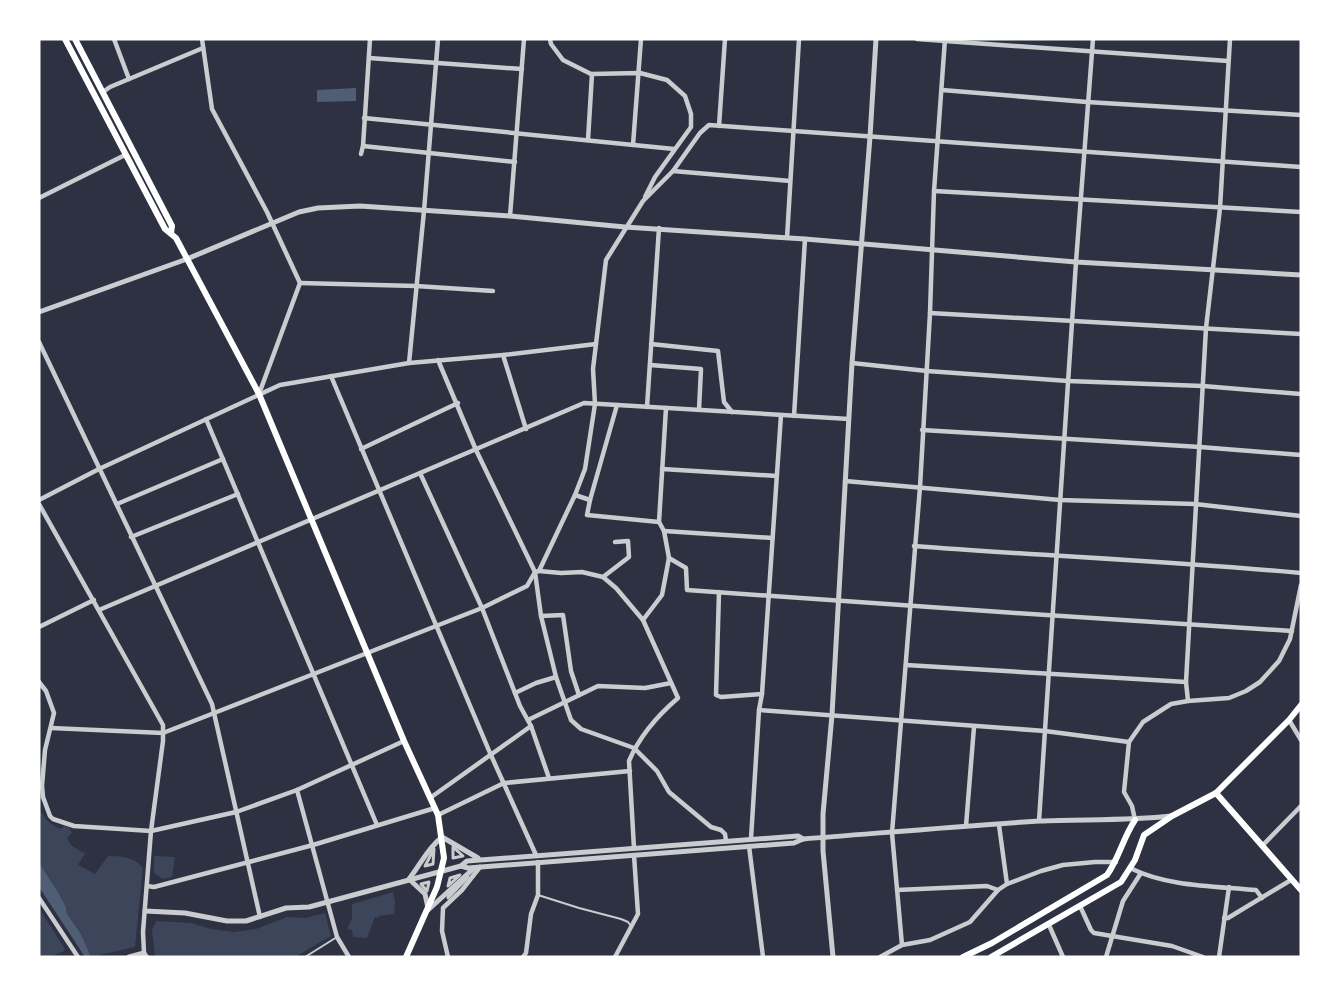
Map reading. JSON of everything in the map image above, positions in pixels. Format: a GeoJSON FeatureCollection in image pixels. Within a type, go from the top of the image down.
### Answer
{"type":"FeatureCollection","features":[{"type":"Feature","properties":{"kind":"main road"},"geometry":{"type":"LineString","coordinates":[[66,39],[124,155],[165,229],[171,232],[187,259],[259,394],[436,812],[442,837],[444,858],[442,870],[428,910],[406,957]]}},
{"type":"Feature","properties":{"kind":"main road"},"geometry":{"type":"LineString","coordinates":[[75,39],[172,226],[171,232]]}},
{"type":"Feature","properties":{"kind":"main road"},"geometry":{"type":"LineString","coordinates":[[991,957],[1121,882],[1130,868],[1144,835],[1172,816],[1216,793],[1301,705]]}},
{"type":"Feature","properties":{"kind":"main road"},"geometry":{"type":"LineString","coordinates":[[1216,793],[1301,890]]}},
{"type":"Feature","properties":{"kind":"main road"},"geometry":{"type":"LineString","coordinates":[[963,957],[992,943],[1107,875],[1116,862],[1127,832],[1135,820]]}},
{"type":"Feature","properties":{"kind":"street"},"geometry":{"type":"LineString","coordinates":[[114,39],[129,79]]}},
{"type":"Feature","properties":{"kind":"street"},"geometry":{"type":"LineString","coordinates":[[202,39],[212,109],[272,223],[300,283],[259,394]]}},
{"type":"Feature","properties":{"kind":"street"},"geometry":{"type":"LineString","coordinates":[[361,154],[370,39]]}},
{"type":"Feature","properties":{"kind":"street"},"geometry":{"type":"LineString","coordinates":[[409,363],[438,39]]}},
{"type":"Feature","properties":{"kind":"street"},"geometry":{"type":"LineString","coordinates":[[510,216],[524,39]]}},
{"type":"Feature","properties":{"kind":"street"},"geometry":{"type":"LineString","coordinates":[[51,728],[164,733],[482,608],[527,586],[537,572],[575,495],[585,469],[595,404],[593,369],[606,260],[643,201],[655,177],[691,127],[691,114],[685,96],[667,80],[640,73],[592,74],[562,60],[550,39]]}},
{"type":"Feature","properties":{"kind":"street"},"geometry":{"type":"LineString","coordinates":[[633,145],[641,39]]}},
{"type":"Feature","properties":{"kind":"street"},"geometry":{"type":"LineString","coordinates":[[719,126],[725,39]]}},
{"type":"Feature","properties":{"kind":"street"},"geometry":{"type":"LineString","coordinates":[[787,238],[799,39]]}},
{"type":"Feature","properties":{"kind":"street"},"geometry":{"type":"LineString","coordinates":[[834,957],[823,838],[823,814],[832,715],[852,363],[876,39]]}},
{"type":"Feature","properties":{"kind":"street"},"geometry":{"type":"LineString","coordinates":[[917,39],[1228,61]]}},
{"type":"Feature","properties":{"kind":"street"},"geometry":{"type":"LineString","coordinates":[[1039,821],[1080,200],[1093,39]]}},
{"type":"Feature","properties":{"kind":"street"},"geometry":{"type":"LineString","coordinates":[[1188,701],[1186,682],[1206,328],[1220,208],[1230,39]]}},
{"type":"Feature","properties":{"kind":"street"},"geometry":{"type":"LineString","coordinates":[[902,945],[892,833],[920,487],[934,191],[945,40]]}},
{"type":"Feature","properties":{"kind":"street"},"geometry":{"type":"LineString","coordinates":[[103,92],[203,48]]}},
{"type":"Feature","properties":{"kind":"street"},"geometry":{"type":"LineString","coordinates":[[369,58],[522,69]]}},
{"type":"Feature","properties":{"kind":"street"},"geometry":{"type":"LineString","coordinates":[[588,140],[592,74]]}},
{"type":"Feature","properties":{"kind":"street"},"geometry":{"type":"LineString","coordinates":[[942,90],[1087,102],[1301,115]]}},
{"type":"Feature","properties":{"kind":"street"},"geometry":{"type":"LineString","coordinates":[[364,118],[675,149]]}},
{"type":"Feature","properties":{"kind":"street"},"geometry":{"type":"LineString","coordinates":[[643,201],[673,171],[700,133],[709,125],[1301,167]]}},
{"type":"Feature","properties":{"kind":"street"},"geometry":{"type":"LineString","coordinates":[[691,127],[700,133]]}},
{"type":"Feature","properties":{"kind":"street"},"geometry":{"type":"LineString","coordinates":[[363,146],[514,162]]}},
{"type":"Feature","properties":{"kind":"street"},"geometry":{"type":"LineString","coordinates":[[39,198],[124,155]]}},
{"type":"Feature","properties":{"kind":"street"},"geometry":{"type":"LineString","coordinates":[[673,171],[790,181]]}},
{"type":"Feature","properties":{"kind":"street"},"geometry":{"type":"LineString","coordinates":[[934,191],[1301,212]]}},
{"type":"Feature","properties":{"kind":"street"},"geometry":{"type":"LineString","coordinates":[[39,312],[187,259],[298,212],[318,208],[360,206],[1076,262],[1301,275]]}},
{"type":"Feature","properties":{"kind":"street"},"geometry":{"type":"LineString","coordinates":[[647,407],[659,228]]}},
{"type":"Feature","properties":{"kind":"street"},"geometry":{"type":"LineString","coordinates":[[794,416],[805,239]]}},
{"type":"Feature","properties":{"kind":"street"},"geometry":{"type":"LineString","coordinates":[[300,283],[416,286],[493,291]]}},
{"type":"Feature","properties":{"kind":"street"},"geometry":{"type":"LineString","coordinates":[[930,313],[1301,334]]}},
{"type":"Feature","properties":{"kind":"street"},"geometry":{"type":"LineString","coordinates":[[39,342],[207,691],[215,712],[260,917]]}},
{"type":"Feature","properties":{"kind":"street"},"geometry":{"type":"LineString","coordinates":[[130,957],[146,955],[145,912],[163,725],[39,502],[99,469],[280,385],[409,363],[596,344]]}},
{"type":"Feature","properties":{"kind":"street"},"geometry":{"type":"LineString","coordinates":[[651,344],[718,351],[724,402],[732,412]]}},
{"type":"Feature","properties":{"kind":"street"},"geometry":{"type":"LineString","coordinates":[[502,355],[526,429]]}},
{"type":"Feature","properties":{"kind":"street"},"geometry":{"type":"LineString","coordinates":[[438,360],[476,450],[537,572],[541,616],[556,677],[572,720],[581,729],[634,748],[657,771],[669,792],[711,827],[721,830],[725,834],[726,841]]}},
{"type":"Feature","properties":{"kind":"street"},"geometry":{"type":"LineString","coordinates":[[852,363],[1068,381],[1203,386],[1301,394]]}},
{"type":"Feature","properties":{"kind":"street"},"geometry":{"type":"LineString","coordinates":[[650,365],[701,369],[699,410]]}},
{"type":"Feature","properties":{"kind":"street"},"geometry":{"type":"LineString","coordinates":[[331,376],[490,753],[537,858],[538,895],[531,914],[526,953],[523,957]]}},
{"type":"Feature","properties":{"kind":"street"},"geometry":{"type":"LineString","coordinates":[[361,449],[458,403]]}},
{"type":"Feature","properties":{"kind":"street"},"geometry":{"type":"LineString","coordinates":[[99,610],[584,403],[849,419]]}},
{"type":"Feature","properties":{"kind":"street"},"geometry":{"type":"LineString","coordinates":[[617,405],[587,515],[659,522]]}},
{"type":"Feature","properties":{"kind":"street"},"geometry":{"type":"LineString","coordinates":[[643,620],[662,595],[669,558],[664,531],[659,522],[666,408]]}},
{"type":"Feature","properties":{"kind":"street"},"geometry":{"type":"LineString","coordinates":[[752,839],[759,710],[762,694],[781,415]]}},
{"type":"Feature","properties":{"kind":"street"},"geometry":{"type":"LineString","coordinates":[[207,419],[377,825]]}},
{"type":"Feature","properties":{"kind":"street"},"geometry":{"type":"LineString","coordinates":[[922,430],[1301,455]]}},
{"type":"Feature","properties":{"kind":"street"},"geometry":{"type":"LineString","coordinates":[[117,504],[224,459]]}},
{"type":"Feature","properties":{"kind":"street"},"geometry":{"type":"LineString","coordinates":[[662,469],[777,476]]}},
{"type":"Feature","properties":{"kind":"street"},"geometry":{"type":"LineString","coordinates":[[420,473],[482,608],[515,693],[531,726],[549,778]]}},
{"type":"Feature","properties":{"kind":"street"},"geometry":{"type":"LineString","coordinates":[[845,481],[1060,500],[1195,504],[1301,516]]}},
{"type":"Feature","properties":{"kind":"street"},"geometry":{"type":"LineString","coordinates":[[131,537],[238,494]]}},
{"type":"Feature","properties":{"kind":"street"},"geometry":{"type":"LineString","coordinates":[[575,495],[590,500]]}},
{"type":"Feature","properties":{"kind":"street"},"geometry":{"type":"LineString","coordinates":[[664,531],[772,538]]}},
{"type":"Feature","properties":{"kind":"street"},"geometry":{"type":"LineString","coordinates":[[603,577],[629,557],[628,541],[615,542]]}},
{"type":"Feature","properties":{"kind":"street"},"geometry":{"type":"LineString","coordinates":[[914,546],[1057,557],[1192,563],[1301,573]]}},
{"type":"Feature","properties":{"kind":"street"},"geometry":{"type":"LineString","coordinates":[[669,558],[686,568],[687,590],[911,607],[1053,614],[1292,631]]}},
{"type":"Feature","properties":{"kind":"street"},"geometry":{"type":"LineString","coordinates":[[537,572],[582,572],[603,577],[616,588],[643,620],[678,698],[656,716],[634,748],[629,761],[634,848]]}},
{"type":"Feature","properties":{"kind":"street"},"geometry":{"type":"LineString","coordinates":[[1135,820],[1132,806],[1124,792],[1129,742],[1143,722],[1171,704],[1228,698],[1260,682],[1279,661],[1292,631],[1301,585]]}},
{"type":"Feature","properties":{"kind":"street"},"geometry":{"type":"LineString","coordinates":[[719,592],[716,695],[721,697],[762,694]]}},
{"type":"Feature","properties":{"kind":"street"},"geometry":{"type":"LineString","coordinates":[[39,627],[94,600]]}},
{"type":"Feature","properties":{"kind":"street"},"geometry":{"type":"LineString","coordinates":[[541,616],[562,615],[571,671],[579,695]]}},
{"type":"Feature","properties":{"kind":"street"},"geometry":{"type":"LineString","coordinates":[[906,665],[1186,682]]}},
{"type":"Feature","properties":{"kind":"street"},"geometry":{"type":"LineString","coordinates":[[515,693],[556,677]]}},
{"type":"Feature","properties":{"kind":"street"},"geometry":{"type":"LineString","coordinates":[[39,682],[46,691],[54,713],[45,750],[43,797],[50,816],[58,822],[74,826],[151,831],[236,812],[297,790],[404,741]]}},
{"type":"Feature","properties":{"kind":"street"},"geometry":{"type":"LineString","coordinates":[[528,720],[598,686],[645,688],[671,683]]}},
{"type":"Feature","properties":{"kind":"street"},"geometry":{"type":"LineString","coordinates":[[759,710],[1045,731],[1129,742]]}},
{"type":"Feature","properties":{"kind":"street"},"geometry":{"type":"LineString","coordinates":[[1289,720],[1301,740]]}},
{"type":"Feature","properties":{"kind":"street"},"geometry":{"type":"LineString","coordinates":[[430,798],[490,753],[531,726]]}},
{"type":"Feature","properties":{"kind":"street"},"geometry":{"type":"LineString","coordinates":[[966,826],[974,727]]}},
{"type":"Feature","properties":{"kind":"street"},"geometry":{"type":"LineString","coordinates":[[147,886],[154,887],[313,845],[377,825],[436,812],[504,783],[630,771]]}},
{"type":"Feature","properties":{"kind":"street"},"geometry":{"type":"LineString","coordinates":[[297,790],[338,937],[349,957]]}},
{"type":"Feature","properties":{"kind":"street"},"geometry":{"type":"LineString","coordinates":[[1262,846],[1301,806]]}},
{"type":"Feature","properties":{"kind":"street"},"geometry":{"type":"LineString","coordinates":[[460,866],[468,868],[634,848],[752,839],[798,836],[803,839],[823,838],[1039,821],[1135,820],[1172,816]]}},
{"type":"Feature","properties":{"kind":"street"},"geometry":{"type":"LineString","coordinates":[[999,825],[1006,884]]}},
{"type":"Feature","properties":{"kind":"street"},"geometry":{"type":"LineString","coordinates":[[409,879],[427,850],[442,837],[473,856],[487,859]]}},
{"type":"Feature","properties":{"kind":"street"},"geometry":{"type":"LineString","coordinates":[[145,912],[185,913],[233,922],[246,921],[286,908],[309,907],[460,866],[467,861],[634,855],[798,843],[803,839]]}},
{"type":"Feature","properties":{"kind":"street"},"geometry":{"type":"LineString","coordinates":[[749,846],[763,957]]}},
{"type":"Feature","properties":{"kind":"street"},"geometry":{"type":"LineString","coordinates":[[434,849],[433,864],[432,864],[424,866],[434,849]]}},
{"type":"Feature","properties":{"kind":"street"},"geometry":{"type":"LineString","coordinates":[[615,957],[638,910],[634,855]]}},
{"type":"Feature","properties":{"kind":"street"},"geometry":{"type":"LineString","coordinates":[[880,957],[902,945],[930,940],[970,922],[1006,884],[1063,865],[1095,861],[1116,862]]}},
{"type":"Feature","properties":{"kind":"street"},"geometry":{"type":"LineString","coordinates":[[409,879],[424,894],[428,910],[478,867]]}},
{"type":"Feature","properties":{"kind":"street"},"geometry":{"type":"LineString","coordinates":[[448,957],[442,931],[443,908],[462,890],[478,867]]}},
{"type":"Feature","properties":{"kind":"street"},"geometry":{"type":"LineString","coordinates":[[1130,868],[1169,881],[1256,890],[1262,898]]}},
{"type":"Feature","properties":{"kind":"street"},"geometry":{"type":"LineString","coordinates":[[1106,957],[1123,901],[1141,873]]}},
{"type":"Feature","properties":{"kind":"street"},"geometry":{"type":"LineString","coordinates":[[468,877],[458,889],[448,898],[448,895],[468,877]]}},
{"type":"Feature","properties":{"kind":"street"},"geometry":{"type":"LineString","coordinates":[[1224,918],[1228,918],[1291,880]]}},
{"type":"Feature","properties":{"kind":"street"},"geometry":{"type":"LineString","coordinates":[[897,890],[987,886],[998,891]]}},
{"type":"Feature","properties":{"kind":"street"},"geometry":{"type":"LineString","coordinates":[[1219,957],[1228,887]]}},
{"type":"Feature","properties":{"kind":"street"},"geometry":{"type":"LineString","coordinates":[[39,898],[78,957]]}},
{"type":"Feature","properties":{"kind":"street"},"geometry":{"type":"LineString","coordinates":[[1080,906],[1094,933],[1172,946],[1203,957]]}},
{"type":"Feature","properties":{"kind":"street"},"geometry":{"type":"LineString","coordinates":[[1049,925],[1063,957]]}},
{"type":"Feature","properties":{"kind":"lane"},"geometry":{"type":"LineString","coordinates":[[538,895],[597,914],[621,919],[631,926]]}},
{"type":"Feature","properties":{"kind":"lane"},"geometry":{"type":"LineString","coordinates":[[305,957],[338,937]]}},
{"type":"Feature","properties":{"kind":"shaded area"},"geometry":{"type":"Polygon","coordinates":[[[356,88],[356,101],[317,102],[317,90],[356,88]]]}},
{"type":"Feature","properties":{"kind":"shaded area"},"geometry":{"type":"Polygon","coordinates":[[[39,809],[54,826],[61,829],[64,826],[69,828],[72,833],[67,838],[72,846],[86,852],[78,865],[95,874],[108,856],[113,856],[132,859],[143,868],[135,947],[91,957],[81,934],[67,914],[58,892],[39,863],[39,809]]]}},
{"type":"Feature","properties":{"kind":"shaded area"},"geometry":{"type":"Polygon","coordinates":[[[154,856],[175,857],[172,877],[163,879],[154,873],[154,856]]]}},
{"type":"Feature","properties":{"kind":"shaded area"},"geometry":{"type":"Polygon","coordinates":[[[39,863],[58,892],[67,914],[81,934],[91,957],[85,957],[39,887],[39,863]]]}},
{"type":"Feature","properties":{"kind":"shaded area"},"geometry":{"type":"Polygon","coordinates":[[[393,892],[394,914],[375,917],[367,938],[353,937],[352,930],[347,929],[352,918],[352,904],[393,892]]]}},
{"type":"Feature","properties":{"kind":"shaded area"},"geometry":{"type":"Polygon","coordinates":[[[39,908],[65,949],[50,957],[39,957],[39,908]]]}},
{"type":"Feature","properties":{"kind":"shaded area"},"geometry":{"type":"Polygon","coordinates":[[[325,913],[331,936],[295,957],[155,957],[152,930],[156,921],[191,923],[234,932],[256,929],[287,917],[305,918],[325,913]]]}}]}
